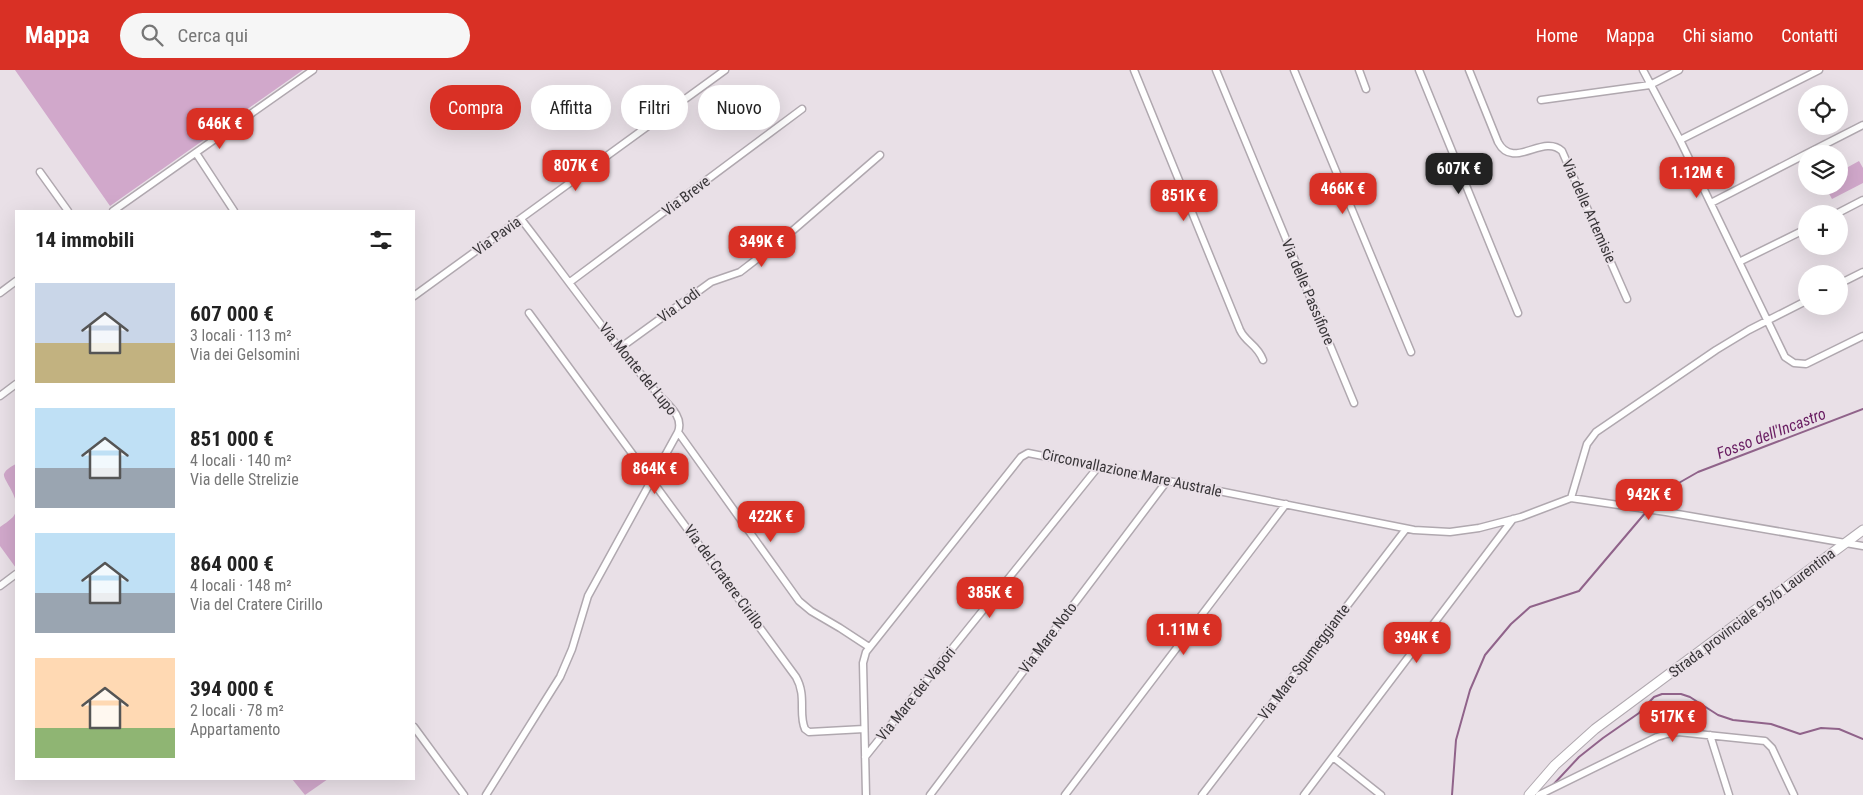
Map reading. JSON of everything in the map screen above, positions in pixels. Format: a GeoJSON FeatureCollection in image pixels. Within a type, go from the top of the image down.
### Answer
{"type":"FeatureCollection","features":[{"type":"Feature","properties":{"kind":"main road","name":"Strada provinciale 95/b Laurentina"},"geometry":{"type":"LineString","coordinates":[[1529,795],[1555,765],[1588,734],[1863,530]]}},
{"type":"Feature","properties":{"kind":"street"},"geometry":{"type":"LineString","coordinates":[[114,210],[313,70]]}},
{"type":"Feature","properties":{"kind":"street","name":"Via Pavia"},"geometry":{"type":"LineString","coordinates":[[415,295],[725,70]]}},
{"type":"Feature","properties":{"kind":"street"},"geometry":{"type":"LineString","coordinates":[[1134,70],[1240,330],[1244,337],[1256,347],[1263,360]]}},
{"type":"Feature","properties":{"kind":"street","name":"Via delle Passifiore"},"geometry":{"type":"LineString","coordinates":[[1216,70],[1354,403]]}},
{"type":"Feature","properties":{"kind":"street"},"geometry":{"type":"LineString","coordinates":[[1294,70],[1411,352]]}},
{"type":"Feature","properties":{"kind":"street"},"geometry":{"type":"LineString","coordinates":[[1359,70],[1366,89]]}},
{"type":"Feature","properties":{"kind":"street"},"geometry":{"type":"LineString","coordinates":[[1420,70],[1518,313]]}},
{"type":"Feature","properties":{"kind":"street","name":"Via delle Artemisie"},"geometry":{"type":"LineString","coordinates":[[1469,70],[1503,150],[1518,154],[1550,146],[1559,148],[1562,151],[1627,299]]}},
{"type":"Feature","properties":{"kind":"street"},"geometry":{"type":"LineString","coordinates":[[1643,70],[1680,140],[1785,357],[1796,364],[1812,362],[1863,336]]}},
{"type":"Feature","properties":{"kind":"street"},"geometry":{"type":"LineString","coordinates":[[1541,100],[1650,85],[1679,70]]}},
{"type":"Feature","properties":{"kind":"street"},"geometry":{"type":"LineString","coordinates":[[1680,140],[1819,70]]}},
{"type":"Feature","properties":{"kind":"street","name":"Via Breve"},"geometry":{"type":"LineString","coordinates":[[570,282],[802,109]]}},
{"type":"Feature","properties":{"kind":"street"},"geometry":{"type":"LineString","coordinates":[[1824,145],[1863,125]]}},
{"type":"Feature","properties":{"kind":"street"},"geometry":{"type":"LineString","coordinates":[[196,153],[233,210]]}},
{"type":"Feature","properties":{"kind":"street","name":"Via Lodi"},"geometry":{"type":"LineString","coordinates":[[620,348],[711,282],[740,272],[880,155]]}},
{"type":"Feature","properties":{"kind":"street"},"geometry":{"type":"LineString","coordinates":[[1711,203],[1798,158]]}},
{"type":"Feature","properties":{"kind":"street"},"geometry":{"type":"LineString","coordinates":[[40,172],[67,210]]}},
{"type":"Feature","properties":{"kind":"street"},"geometry":{"type":"LineString","coordinates":[[1848,208],[1863,200]]}},
{"type":"Feature","properties":{"kind":"street","name":"Via Monte del Lupo"},"geometry":{"type":"LineString","coordinates":[[486,795],[560,677],[572,649],[588,596],[678,432],[680,423],[678,416],[620,348],[521,218]]}},
{"type":"Feature","properties":{"kind":"street"},"geometry":{"type":"LineString","coordinates":[[1739,262],[1798,232]]}},
{"type":"Feature","properties":{"kind":"street"},"geometry":{"type":"LineString","coordinates":[[1848,280],[1863,272]]}},
{"type":"Feature","properties":{"kind":"street"},"geometry":{"type":"LineString","coordinates":[[0,293],[15,282]]}},
{"type":"Feature","properties":{"kind":"street"},"geometry":{"type":"LineString","coordinates":[[1798,304],[1711,353],[1594,435],[1586,446],[1570,498],[1666,512],[1863,546]]}},
{"type":"Feature","properties":{"kind":"street","name":"Via del Cratere Cirillo"},"geometry":{"type":"LineString","coordinates":[[529,313],[796,677],[802,690],[803,726],[805,730],[809,732],[864,730]]}},
{"type":"Feature","properties":{"kind":"street"},"geometry":{"type":"LineString","coordinates":[[0,396],[15,385]]}},
{"type":"Feature","properties":{"kind":"street"},"geometry":{"type":"LineString","coordinates":[[678,432],[799,601],[811,611],[869,647]]}},
{"type":"Feature","properties":{"kind":"street","name":"Circonvallazione Mare Australe"},"geometry":{"type":"LineString","coordinates":[[866,795],[864,655],[1022,456],[1028,453],[1406,529],[1436,532],[1462,531],[1513,519],[1570,498]]}},
{"type":"Feature","properties":{"kind":"street","name":"Via Mare dei Vapori"},"geometry":{"type":"LineString","coordinates":[[865,758],[1098,467]]}},
{"type":"Feature","properties":{"kind":"street","name":"Via Mare Noto"},"geometry":{"type":"LineString","coordinates":[[930,795],[1167,481]]}},
{"type":"Feature","properties":{"kind":"street"},"geometry":{"type":"LineString","coordinates":[[1065,795],[1286,504]]}},
{"type":"Feature","properties":{"kind":"street"},"geometry":{"type":"LineString","coordinates":[[1304,795],[1513,519]]}},
{"type":"Feature","properties":{"kind":"street","name":"Via Mare Spumeggiante"},"geometry":{"type":"LineString","coordinates":[[1202,795],[1406,529]]}},
{"type":"Feature","properties":{"kind":"street"},"geometry":{"type":"LineString","coordinates":[[0,586],[15,575]]}},
{"type":"Feature","properties":{"kind":"street"},"geometry":{"type":"LineString","coordinates":[[415,728],[464,795]]}},
{"type":"Feature","properties":{"kind":"street"},"geometry":{"type":"LineString","coordinates":[[1539,795],[1663,735],[1678,732],[1758,739],[1768,742],[1794,795]]}},
{"type":"Feature","properties":{"kind":"street"},"geometry":{"type":"LineString","coordinates":[[1710,735],[1729,795]]}},
{"type":"Feature","properties":{"kind":"street"},"geometry":{"type":"LineString","coordinates":[[1333,757],[1381,795]]}},
{"type":"Feature","properties":{"kind":"shaded area"},"geometry":{"type":"Polygon","coordinates":[[[15,70],[303,70],[110,206],[15,70]]]}},
{"type":"Feature","properties":{"kind":"shaded area"},"geometry":{"type":"Polygon","coordinates":[[[1859,161],[1863,168],[1863,183],[1848,191],[1848,167],[1859,161]]]}},
{"type":"Feature","properties":{"kind":"shaded area"},"geometry":{"type":"Polygon","coordinates":[[[1830,195],[1840,195],[1832,199],[1830,195]]]}},
{"type":"Feature","properties":{"kind":"shaded area"},"geometry":{"type":"Polygon","coordinates":[[[15,465],[15,498],[4,477],[8,469],[15,465]]]}},
{"type":"Feature","properties":{"kind":"shaded area"},"geometry":{"type":"Polygon","coordinates":[[[15,513],[15,567],[0,546],[0,527],[13,517],[15,513]]]}},
{"type":"Feature","properties":{"kind":"shaded area"},"geometry":{"type":"Polygon","coordinates":[[[293,780],[327,780],[305,795],[293,780]]]}},
{"type":"Feature","properties":{"kind":"waterway","name":"Fosso dell'Incastro"},"geometry":{"type":"LineString","coordinates":[[1649,508],[1670,488],[1698,472],[1863,409]]}},
{"type":"Feature","properties":{"kind":"waterway","name":"Fosso dell'Incastro"},"geometry":{"type":"LineString","coordinates":[[1452,795],[1456,740],[1470,690],[1485,655],[1511,624],[1530,607],[1579,591],[1646,512]]}},
{"type":"Feature","properties":{"kind":"waterway"},"geometry":{"type":"LineString","coordinates":[[1551,787],[1579,757],[1639,713],[1654,697],[1662,694],[1681,694],[1690,697],[1718,715],[1733,720],[1771,724],[1800,734],[1821,728],[1839,729],[1863,739]]}}]}
